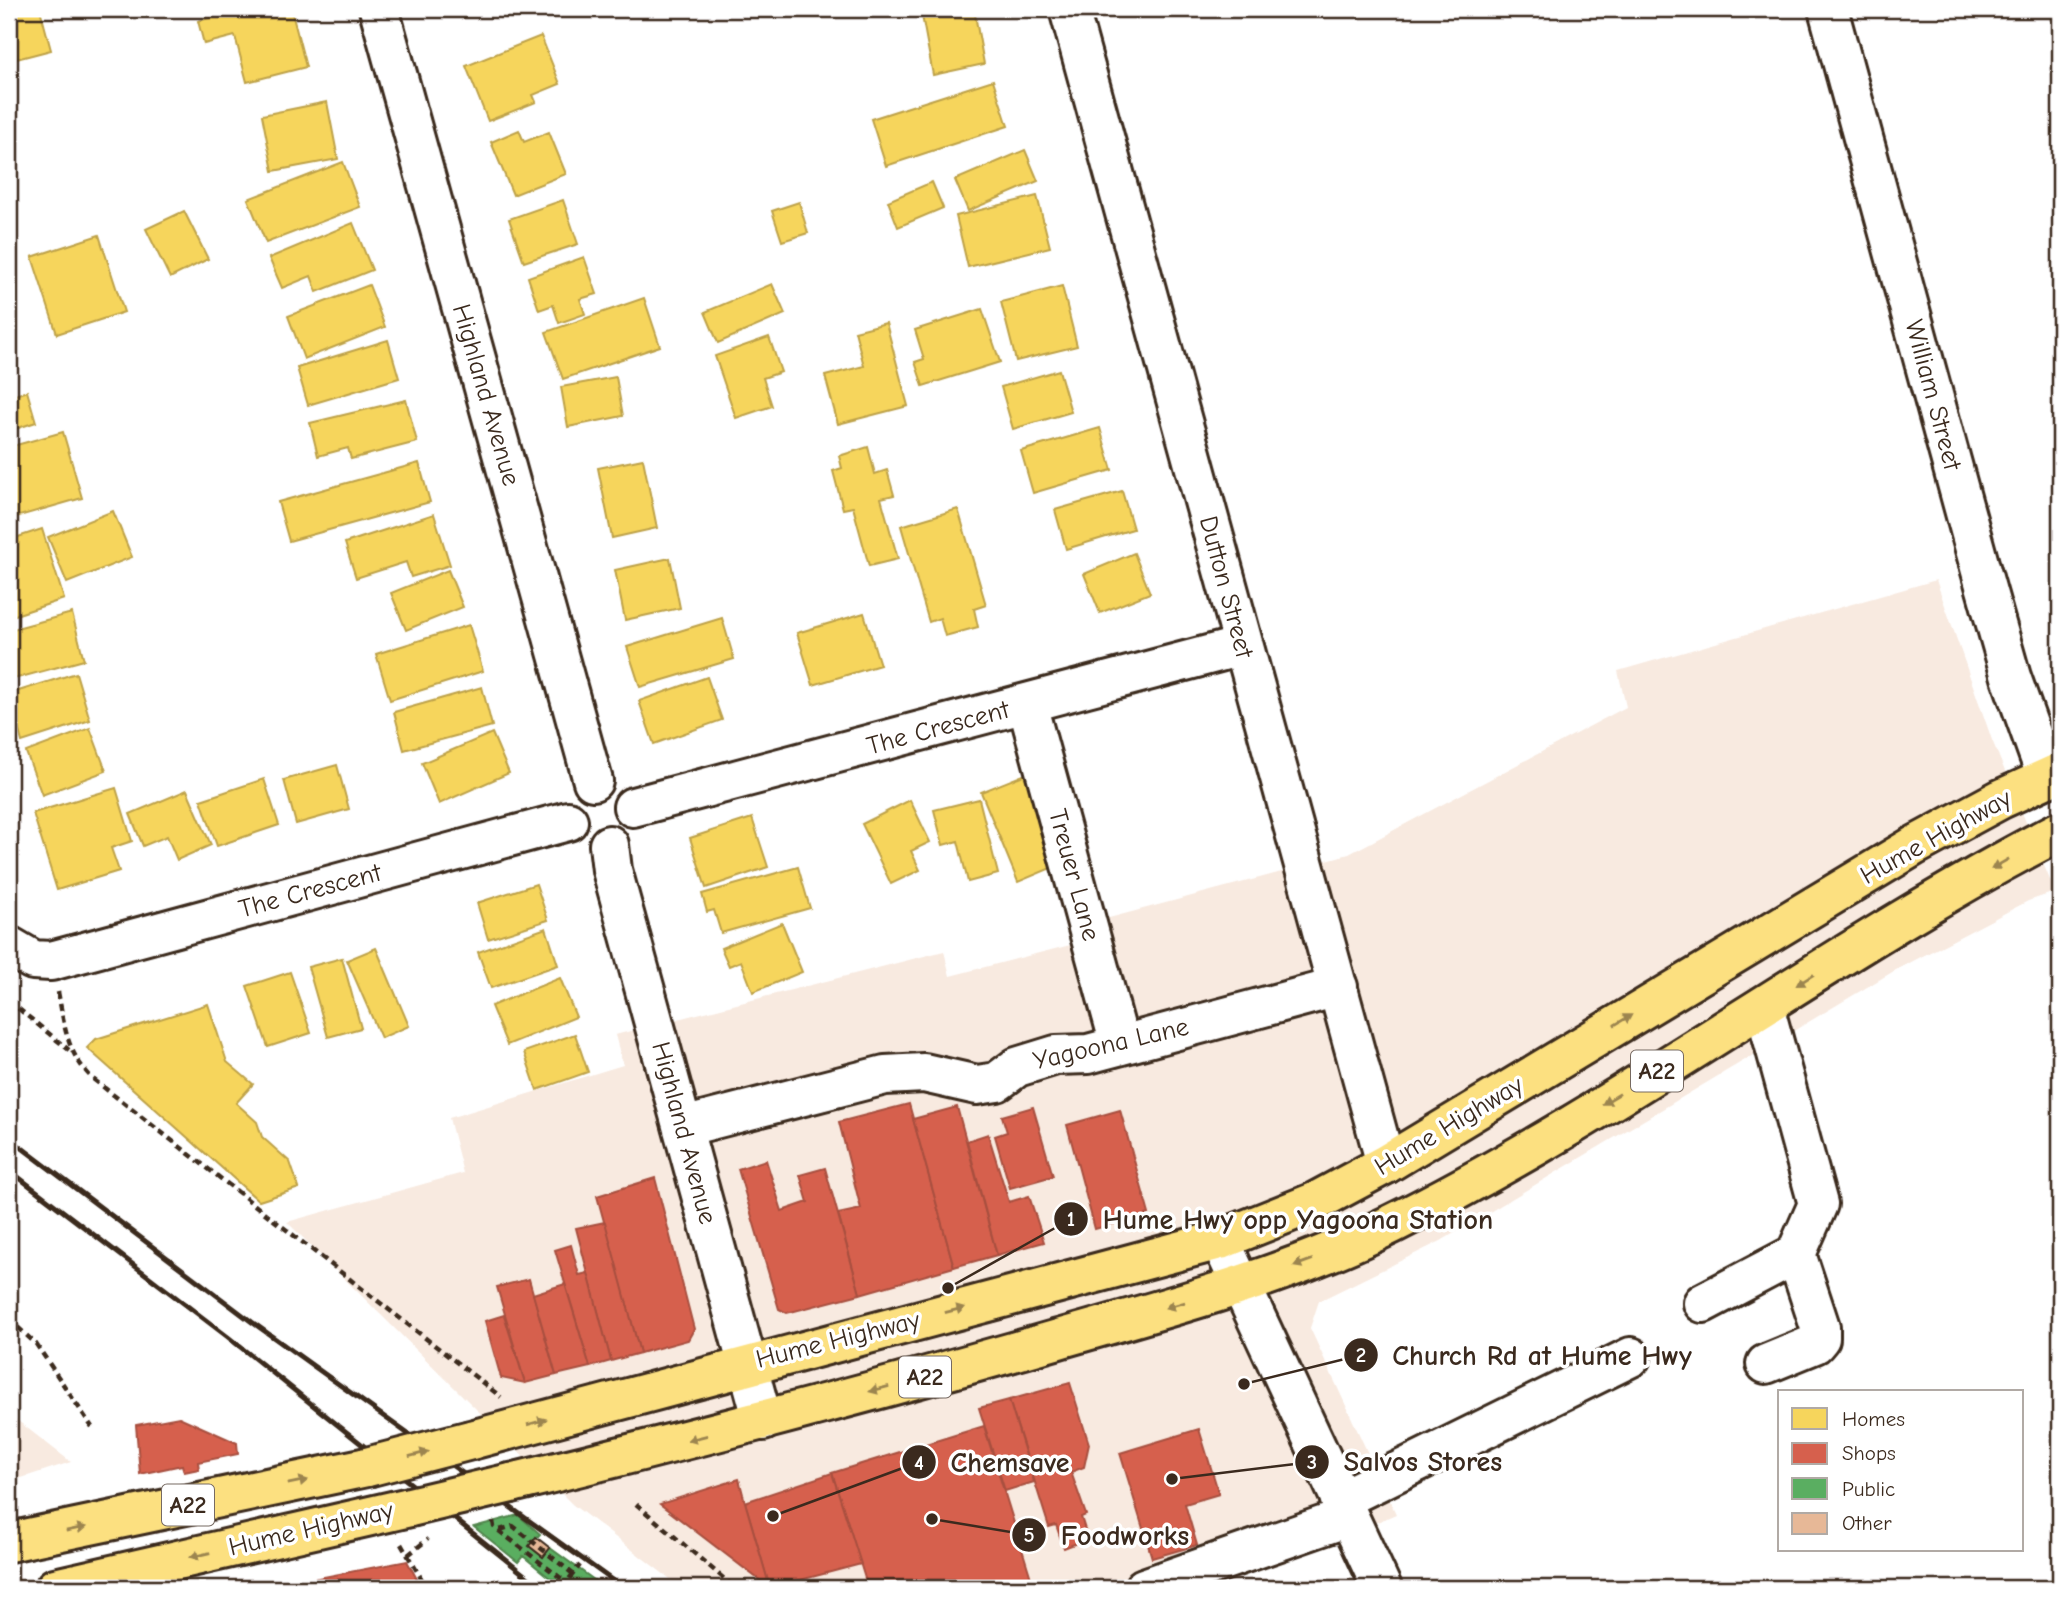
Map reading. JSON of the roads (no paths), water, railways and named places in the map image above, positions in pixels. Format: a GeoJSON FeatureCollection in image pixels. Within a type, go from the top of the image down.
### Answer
{"type":"FeatureCollection","features":[{"type":"Feature","properties":{"kind":"highway","name":"Hume Highway"},"geometry":{"type":"LineString","coordinates":[[9,1542],[367,1467],[1220,1240],[1315,1202],[1386,1164],[1914,846],[2001,799],[2056,784]]}},
{"type":"Feature","properties":{"kind":"highway","name":"Hume Highway"},"geometry":{"type":"LineString","coordinates":[[55,1588],[419,1523],[511,1483],[763,1421],[1241,1286],[1321,1257],[1475,1180],[1893,926],[2060,831]]}},
{"type":"Feature","properties":{"kind":"street","name":"Highland Avenue"},"geometry":{"type":"LineString","coordinates":[[379,9],[593,781]]}},
{"type":"Feature","properties":{"kind":"street","name":"Dutton Street"},"geometry":{"type":"LineString","coordinates":[[1069,9],[1386,1164]]}},
{"type":"Feature","properties":{"kind":"street","name":"William Street"},"geometry":{"type":"LineString","coordinates":[[1828,9],[2011,677],[2056,784]]}},
{"type":"Feature","properties":{"kind":"street","name":"The Crescent"},"geometry":{"type":"LineString","coordinates":[[632,807],[1242,646]]}},
{"type":"Feature","properties":{"kind":"street","name":"Treuer Lane"},"geometry":{"type":"LineString","coordinates":[[1027,704],[1120,1045]]}},
{"type":"Feature","properties":{"kind":"street"},"geometry":{"type":"LineString","coordinates":[[593,781],[614,783],[623,789],[632,807],[631,826],[618,841],[609,845],[599,846],[579,839],[568,821],[570,801],[583,785],[593,781]]}},
{"type":"Feature","properties":{"kind":"street","name":"The Crescent"},"geometry":{"type":"LineString","coordinates":[[9,946],[33,960],[51,961],[568,821]]}},
{"type":"Feature","properties":{"kind":"street","name":"Highland Avenue"},"geometry":{"type":"LineString","coordinates":[[609,845],[612,870],[763,1421]]}},
{"type":"Feature","properties":{"kind":"street","name":"Yagoona Lane"},"geometry":{"type":"LineString","coordinates":[[682,1127],[885,1075],[924,1073],[977,1084],[996,1082],[1017,1066],[1056,1055],[1088,1054],[1338,987]]}},
{"type":"Feature","properties":{"kind":"street"},"geometry":{"type":"LineString","coordinates":[[1703,1303],[1796,1254],[1818,1204],[1764,1006]]}},
{"type":"Feature","properties":{"kind":"street"},"geometry":{"type":"LineString","coordinates":[[1220,1240],[1382,1588]]}},
{"type":"Feature","properties":{"kind":"street"},"geometry":{"type":"LineString","coordinates":[[1766,1364],[1815,1343],[1820,1338],[1821,1327],[1796,1254]]}},
{"type":"Feature","properties":{"kind":"street"},"geometry":{"type":"LineString","coordinates":[[1144,1588],[1344,1508],[1631,1357]]}},
{"type":"Feature","properties":{"kind":"railway"},"geometry":{"type":"LineString","coordinates":[[9,1138],[252,1322],[623,1588]]}},
{"type":"Feature","properties":{"kind":"railway"},"geometry":{"type":"LineString","coordinates":[[9,1170],[228,1337],[541,1588]]}},
{"type":"Feature","properties":{"kind":"place","name":"Hume Hwy opp Yagoona Station"},"geometry":{"type":"Point","coordinates":[948,1288]}},
{"type":"Feature","properties":{"kind":"place","name":"Church Rd at Hume Hwy"},"geometry":{"type":"Point","coordinates":[1244,1384]}},
{"type":"Feature","properties":{"kind":"place","name":"Salvos Stores"},"geometry":{"type":"Point","coordinates":[1172,1479]}},
{"type":"Feature","properties":{"kind":"place","name":"Chemsave"},"geometry":{"type":"Point","coordinates":[773,1516]}},
{"type":"Feature","properties":{"kind":"place","name":"Foodworks"},"geometry":{"type":"Point","coordinates":[932,1519]}}]}
